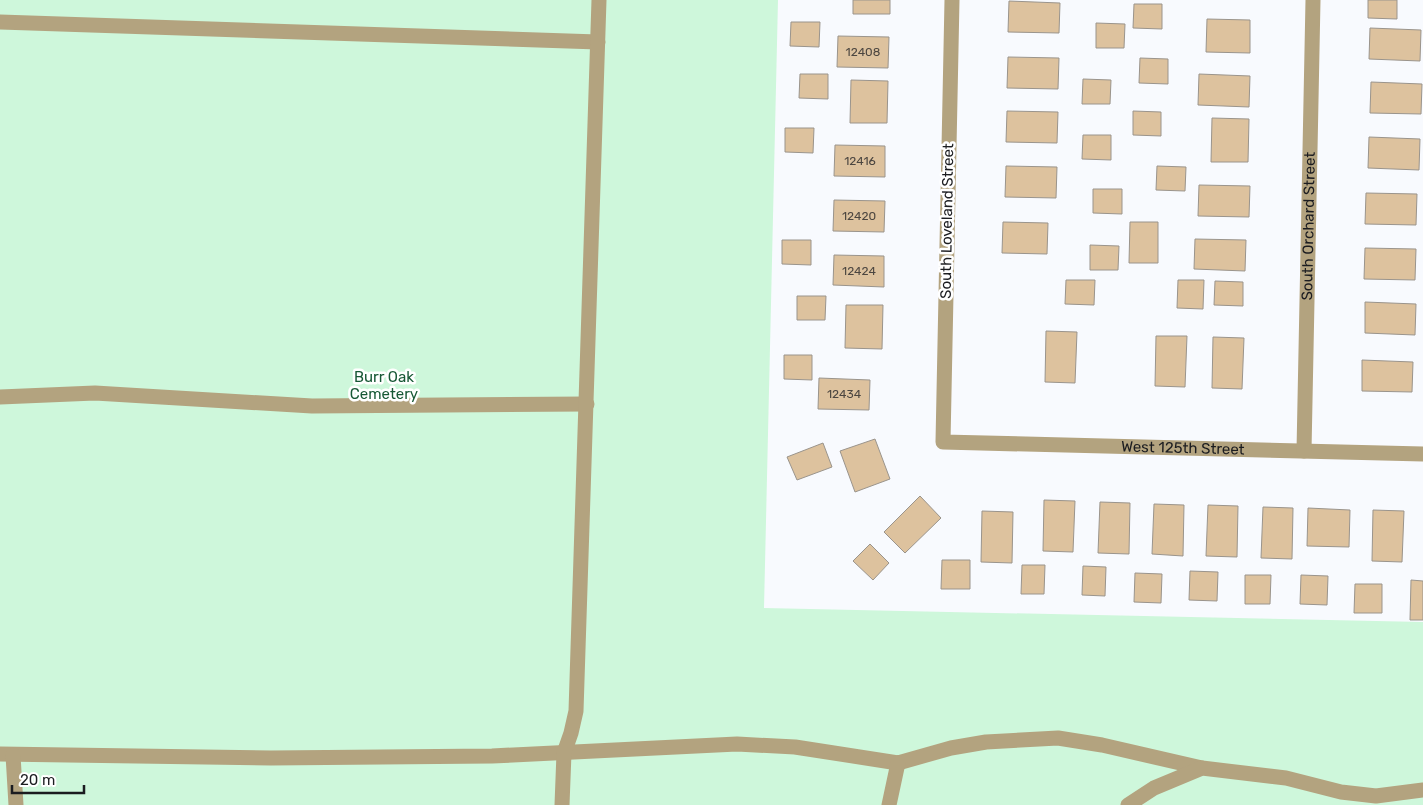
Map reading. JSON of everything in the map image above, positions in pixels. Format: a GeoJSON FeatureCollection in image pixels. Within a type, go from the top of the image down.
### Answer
{"type":"FeatureCollection","features":[{"type":"Feature","properties":{"kind":"street"},"geometry":{"type":"LineString","coordinates":[[562,805],[564,752],[576,711],[599,0]]}},
{"type":"Feature","properties":{"kind":"street","name":"South Loveland Street"},"geometry":{"type":"LineString","coordinates":[[943,442],[952,0]]}},
{"type":"Feature","properties":{"kind":"street","name":"South Orchard Street"},"geometry":{"type":"LineString","coordinates":[[1304,451],[1313,0]]}},
{"type":"Feature","properties":{"kind":"street"},"geometry":{"type":"LineString","coordinates":[[0,22],[598,42]]}},
{"type":"Feature","properties":{"kind":"street"},"geometry":{"type":"LineString","coordinates":[[0,397],[95,393],[312,406],[586,404]]}},
{"type":"Feature","properties":{"kind":"street","name":"West 125th Street"},"geometry":{"type":"LineString","coordinates":[[943,442],[1423,454]]}},
{"type":"Feature","properties":{"kind":"street"},"geometry":{"type":"LineString","coordinates":[[16,805],[6,755],[271,758],[564,752],[737,744],[795,747],[898,763],[951,748],[986,742],[1058,738],[1102,745],[1202,768],[1286,778],[1380,800],[1423,790]]}},
{"type":"Feature","properties":{"kind":"street"},"geometry":{"type":"LineString","coordinates":[[889,805],[898,763]]}},
{"type":"Feature","properties":{"kind":"street"},"geometry":{"type":"LineString","coordinates":[[1128,805],[1154,788],[1202,768]]}},
{"type":"Feature","properties":{"kind":"green space","name":"Burr Oak Cemetery"},"geometry":{"type":"Polygon","coordinates":[[[0,0],[778,0],[764,608],[1423,622],[1423,805],[0,805],[0,0]]]}},
{"type":"Feature","properties":{"kind":"building"},"geometry":{"type":"Polygon","coordinates":[[[853,0],[890,0],[890,14],[853,14],[853,0]]]}},
{"type":"Feature","properties":{"kind":"building"},"geometry":{"type":"Polygon","coordinates":[[[1368,0],[1397,0],[1397,19],[1368,18],[1368,0]]]}},
{"type":"Feature","properties":{"kind":"building"},"geometry":{"type":"Polygon","coordinates":[[[1009,1],[1060,3],[1059,33],[1008,32],[1009,1]]]}},
{"type":"Feature","properties":{"kind":"building"},"geometry":{"type":"Polygon","coordinates":[[[1134,4],[1162,4],[1162,29],[1133,28],[1134,4]]]}},
{"type":"Feature","properties":{"kind":"building"},"geometry":{"type":"Polygon","coordinates":[[[1207,19],[1250,20],[1250,53],[1206,52],[1207,19]]]}},
{"type":"Feature","properties":{"kind":"building"},"geometry":{"type":"Polygon","coordinates":[[[791,22],[820,22],[819,47],[790,46],[791,22]]]}},
{"type":"Feature","properties":{"kind":"building"},"geometry":{"type":"Polygon","coordinates":[[[1096,23],[1125,24],[1124,48],[1096,48],[1096,23]]]}},
{"type":"Feature","properties":{"kind":"building"},"geometry":{"type":"Polygon","coordinates":[[[1370,28],[1421,30],[1420,61],[1369,59],[1370,28]]]}},
{"type":"Feature","properties":{"kind":"building"},"geometry":{"type":"Polygon","coordinates":[[[838,36],[889,37],[888,68],[837,67],[838,36]]]}},
{"type":"Feature","properties":{"kind":"building"},"geometry":{"type":"Polygon","coordinates":[[[1008,57],[1059,58],[1058,89],[1007,88],[1008,57]]]}},
{"type":"Feature","properties":{"kind":"building"},"geometry":{"type":"Polygon","coordinates":[[[1140,58],[1168,59],[1168,84],[1139,83],[1140,58]]]}},
{"type":"Feature","properties":{"kind":"building"},"geometry":{"type":"Polygon","coordinates":[[[800,74],[828,74],[828,99],[799,98],[800,74]]]}},
{"type":"Feature","properties":{"kind":"building"},"geometry":{"type":"Polygon","coordinates":[[[1199,74],[1250,76],[1249,107],[1198,105],[1199,74]]]}},
{"type":"Feature","properties":{"kind":"building"},"geometry":{"type":"Polygon","coordinates":[[[1083,79],[1111,80],[1110,104],[1082,104],[1083,79]]]}},
{"type":"Feature","properties":{"kind":"building"},"geometry":{"type":"Polygon","coordinates":[[[851,80],[888,81],[887,123],[850,123],[851,80]]]}},
{"type":"Feature","properties":{"kind":"building"},"geometry":{"type":"Polygon","coordinates":[[[1371,82],[1422,84],[1421,114],[1370,113],[1371,82]]]}},
{"type":"Feature","properties":{"kind":"building"},"geometry":{"type":"Polygon","coordinates":[[[1007,111],[1058,112],[1057,143],[1006,142],[1007,111]]]}},
{"type":"Feature","properties":{"kind":"building"},"geometry":{"type":"Polygon","coordinates":[[[1133,111],[1161,112],[1161,136],[1133,135],[1133,111]]]}},
{"type":"Feature","properties":{"kind":"building"},"geometry":{"type":"Polygon","coordinates":[[[1212,118],[1249,119],[1248,162],[1211,162],[1212,118]]]}},
{"type":"Feature","properties":{"kind":"building"},"geometry":{"type":"Polygon","coordinates":[[[785,128],[814,128],[813,153],[785,152],[785,128]]]}},
{"type":"Feature","properties":{"kind":"building"},"geometry":{"type":"Polygon","coordinates":[[[1083,135],[1111,135],[1111,160],[1082,159],[1083,135]]]}},
{"type":"Feature","properties":{"kind":"building"},"geometry":{"type":"Polygon","coordinates":[[[1369,137],[1420,139],[1419,170],[1368,168],[1369,137]]]}},
{"type":"Feature","properties":{"kind":"building"},"geometry":{"type":"Polygon","coordinates":[[[835,145],[885,146],[885,177],[834,176],[835,145]]]}},
{"type":"Feature","properties":{"kind":"building"},"geometry":{"type":"Polygon","coordinates":[[[1006,166],[1057,167],[1056,198],[1005,197],[1006,166]]]}},
{"type":"Feature","properties":{"kind":"building"},"geometry":{"type":"Polygon","coordinates":[[[1157,166],[1186,167],[1185,191],[1156,190],[1157,166]]]}},
{"type":"Feature","properties":{"kind":"building"},"geometry":{"type":"Polygon","coordinates":[[[1199,185],[1250,186],[1249,217],[1198,216],[1199,185]]]}},
{"type":"Feature","properties":{"kind":"building"},"geometry":{"type":"Polygon","coordinates":[[[1093,189],[1122,189],[1122,214],[1093,213],[1093,189]]]}},
{"type":"Feature","properties":{"kind":"building"},"geometry":{"type":"Polygon","coordinates":[[[1366,193],[1417,194],[1416,225],[1365,224],[1366,193]]]}},
{"type":"Feature","properties":{"kind":"building"},"geometry":{"type":"Polygon","coordinates":[[[834,200],[885,201],[884,232],[833,231],[834,200]]]}},
{"type":"Feature","properties":{"kind":"building"},"geometry":{"type":"Polygon","coordinates":[[[1003,222],[1048,223],[1047,254],[1002,253],[1003,222]]]}},
{"type":"Feature","properties":{"kind":"building"},"geometry":{"type":"Polygon","coordinates":[[[1130,222],[1158,222],[1158,263],[1129,263],[1130,222]]]}},
{"type":"Feature","properties":{"kind":"building"},"geometry":{"type":"Polygon","coordinates":[[[1195,239],[1246,240],[1245,271],[1194,269],[1195,239]]]}},
{"type":"Feature","properties":{"kind":"building"},"geometry":{"type":"Polygon","coordinates":[[[782,240],[811,240],[811,265],[782,264],[782,240]]]}},
{"type":"Feature","properties":{"kind":"building"},"geometry":{"type":"Polygon","coordinates":[[[1090,245],[1119,246],[1118,270],[1090,270],[1090,245]]]}},
{"type":"Feature","properties":{"kind":"building"},"geometry":{"type":"Polygon","coordinates":[[[1365,248],[1416,249],[1415,280],[1364,279],[1365,248]]]}},
{"type":"Feature","properties":{"kind":"building"},"geometry":{"type":"Polygon","coordinates":[[[834,255],[884,256],[884,287],[833,285],[834,255]]]}},
{"type":"Feature","properties":{"kind":"building"},"geometry":{"type":"Polygon","coordinates":[[[1066,280],[1095,280],[1094,305],[1065,304],[1066,280]]]}},
{"type":"Feature","properties":{"kind":"building"},"geometry":{"type":"Polygon","coordinates":[[[1178,280],[1204,280],[1203,309],[1177,308],[1178,280]]]}},
{"type":"Feature","properties":{"kind":"building"},"geometry":{"type":"Polygon","coordinates":[[[1215,281],[1243,282],[1243,306],[1214,305],[1215,281]]]}},
{"type":"Feature","properties":{"kind":"building"},"geometry":{"type":"Polygon","coordinates":[[[797,296],[826,296],[825,320],[797,320],[797,296]]]}},
{"type":"Feature","properties":{"kind":"building"},"geometry":{"type":"Polygon","coordinates":[[[1365,302],[1416,304],[1415,335],[1365,333],[1365,302]]]}},
{"type":"Feature","properties":{"kind":"building"},"geometry":{"type":"Polygon","coordinates":[[[846,305],[883,305],[882,349],[845,348],[846,305]]]}},
{"type":"Feature","properties":{"kind":"building"},"geometry":{"type":"Polygon","coordinates":[[[1046,331],[1077,332],[1075,383],[1045,382],[1046,331]]]}},
{"type":"Feature","properties":{"kind":"building"},"geometry":{"type":"Polygon","coordinates":[[[1156,336],[1187,336],[1185,387],[1155,386],[1156,336]]]}},
{"type":"Feature","properties":{"kind":"building"},"geometry":{"type":"Polygon","coordinates":[[[1213,337],[1244,338],[1242,389],[1212,388],[1213,337]]]}},
{"type":"Feature","properties":{"kind":"building"},"geometry":{"type":"Polygon","coordinates":[[[784,355],[812,355],[812,380],[784,379],[784,355]]]}},
{"type":"Feature","properties":{"kind":"building"},"geometry":{"type":"Polygon","coordinates":[[[1362,360],[1413,362],[1412,392],[1362,391],[1362,360]]]}},
{"type":"Feature","properties":{"kind":"building"},"geometry":{"type":"Polygon","coordinates":[[[819,378],[870,380],[869,410],[818,409],[819,378]]]}},
{"type":"Feature","properties":{"kind":"building"},"geometry":{"type":"Polygon","coordinates":[[[875,439],[890,479],[855,492],[840,451],[875,439]]]}},
{"type":"Feature","properties":{"kind":"building"},"geometry":{"type":"Polygon","coordinates":[[[823,443],[832,467],[797,480],[787,457],[823,443]]]}},
{"type":"Feature","properties":{"kind":"building"},"geometry":{"type":"Polygon","coordinates":[[[920,496],[941,518],[905,553],[884,532],[920,496]]]}},
{"type":"Feature","properties":{"kind":"building"},"geometry":{"type":"Polygon","coordinates":[[[1044,500],[1075,501],[1073,552],[1043,551],[1044,500]]]}},
{"type":"Feature","properties":{"kind":"building"},"geometry":{"type":"Polygon","coordinates":[[[1100,502],[1130,503],[1129,554],[1098,553],[1100,502]]]}},
{"type":"Feature","properties":{"kind":"building"},"geometry":{"type":"Polygon","coordinates":[[[1154,504],[1184,505],[1183,556],[1152,554],[1154,504]]]}},
{"type":"Feature","properties":{"kind":"building"},"geometry":{"type":"Polygon","coordinates":[[[1208,505],[1238,506],[1237,557],[1206,556],[1208,505]]]}},
{"type":"Feature","properties":{"kind":"building"},"geometry":{"type":"Polygon","coordinates":[[[1263,507],[1293,508],[1292,559],[1261,558],[1263,507]]]}},
{"type":"Feature","properties":{"kind":"building"},"geometry":{"type":"Polygon","coordinates":[[[1308,508],[1350,510],[1349,547],[1307,546],[1308,508]]]}},
{"type":"Feature","properties":{"kind":"building"},"geometry":{"type":"Polygon","coordinates":[[[1373,510],[1404,511],[1402,562],[1372,561],[1373,510]]]}},
{"type":"Feature","properties":{"kind":"building"},"geometry":{"type":"Polygon","coordinates":[[[982,511],[1013,512],[1012,563],[981,562],[982,511]]]}},
{"type":"Feature","properties":{"kind":"building"},"geometry":{"type":"Polygon","coordinates":[[[870,544],[889,563],[873,580],[853,561],[870,544]]]}},
{"type":"Feature","properties":{"kind":"building"},"geometry":{"type":"Polygon","coordinates":[[[942,560],[970,560],[970,589],[941,589],[942,560]]]}},
{"type":"Feature","properties":{"kind":"building"},"geometry":{"type":"Polygon","coordinates":[[[1022,565],[1045,565],[1044,594],[1021,594],[1022,565]]]}},
{"type":"Feature","properties":{"kind":"building"},"geometry":{"type":"Polygon","coordinates":[[[1083,566],[1106,567],[1105,596],[1082,595],[1083,566]]]}},
{"type":"Feature","properties":{"kind":"building"},"geometry":{"type":"Polygon","coordinates":[[[1190,571],[1218,572],[1217,601],[1189,600],[1190,571]]]}},
{"type":"Feature","properties":{"kind":"building"},"geometry":{"type":"Polygon","coordinates":[[[1135,573],[1162,574],[1161,603],[1134,602],[1135,573]]]}},
{"type":"Feature","properties":{"kind":"building"},"geometry":{"type":"Polygon","coordinates":[[[1245,575],[1271,575],[1270,604],[1245,604],[1245,575]]]}},
{"type":"Feature","properties":{"kind":"building"},"geometry":{"type":"Polygon","coordinates":[[[1301,575],[1328,576],[1327,605],[1300,604],[1301,575]]]}},
{"type":"Feature","properties":{"kind":"building"},"geometry":{"type":"Polygon","coordinates":[[[1411,580],[1423,581],[1423,620],[1410,620],[1411,580]]]}},
{"type":"Feature","properties":{"kind":"building"},"geometry":{"type":"Polygon","coordinates":[[[1355,584],[1382,584],[1382,613],[1354,613],[1355,584]]]}}]}
